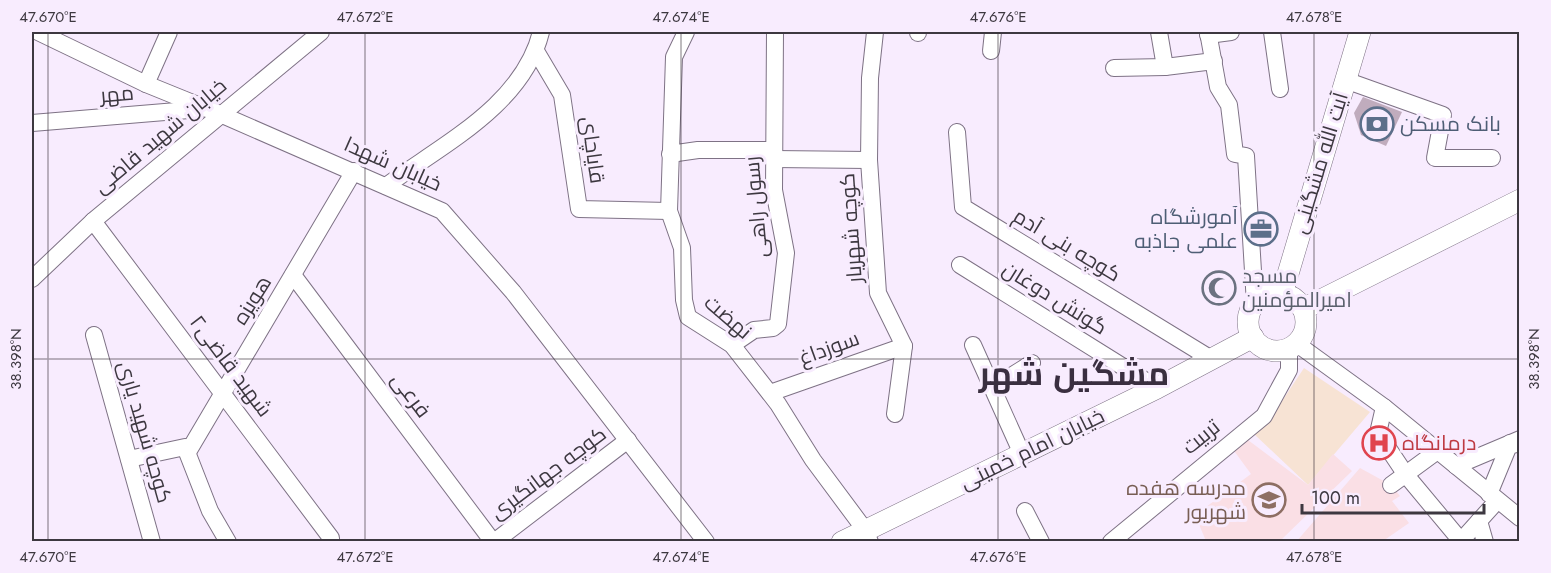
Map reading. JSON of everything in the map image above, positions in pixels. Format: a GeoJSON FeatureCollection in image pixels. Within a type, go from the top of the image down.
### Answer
{"type":"FeatureCollection","features":[{"type":"Feature","properties":{"kind":"main road","name":"آیت الله مشگینی"},"geometry":{"type":"LineString","coordinates":[[1282,294],[1360,32]]}},
{"type":"Feature","properties":{"kind":"main road"},"geometry":{"type":"LineString","coordinates":[[1303,309],[1520,200]]}},
{"type":"Feature","properties":{"kind":"main road"},"geometry":{"type":"LineString","coordinates":[[1282,294],[1298,302],[1303,309],[1306,329],[1293,346],[1268,350],[1252,337],[1249,319],[1255,304],[1264,296],[1282,294]]}},
{"type":"Feature","properties":{"kind":"main road","name":"خیابان امام خمینی"},"geometry":{"type":"LineString","coordinates":[[842,542],[868,536],[1022,454],[1213,360],[1252,337]]}},
{"type":"Feature","properties":{"kind":"street","name":"خیابان شهدا"},"geometry":{"type":"LineString","coordinates":[[38,32],[146,84],[354,171],[442,211],[513,292],[706,542]]}},
{"type":"Feature","properties":{"kind":"street"},"geometry":{"type":"LineString","coordinates":[[146,84],[169,32]]}},
{"type":"Feature","properties":{"kind":"street","name":"خیابان شهید قاضی"},"geometry":{"type":"LineString","coordinates":[[32,279],[213,111],[321,32]]}},
{"type":"Feature","properties":{"kind":"street"},"geometry":{"type":"LineString","coordinates":[[386,186],[496,106],[536,51],[541,32]]}},
{"type":"Feature","properties":{"kind":"street","name":"نهضت"},"geometry":{"type":"LineString","coordinates":[[686,32],[674,57],[669,210],[682,248],[687,317],[732,345],[770,393],[813,460],[868,536]]}},
{"type":"Feature","properties":{"kind":"street","name":"رسول راهی"},"geometry":{"type":"LineString","coordinates":[[732,345],[754,330],[773,328],[778,324],[786,253],[774,190],[775,32]]}},
{"type":"Feature","properties":{"kind":"street","name":"کوچه شهریار"},"geometry":{"type":"LineString","coordinates":[[875,32],[870,78],[869,160],[879,293],[904,346]]}},
{"type":"Feature","properties":{"kind":"street"},"geometry":{"type":"LineString","coordinates":[[991,51],[993,32]]}},
{"type":"Feature","properties":{"kind":"street"},"geometry":{"type":"LineString","coordinates":[[1160,32],[1165,67]]}},
{"type":"Feature","properties":{"kind":"street"},"geometry":{"type":"LineString","coordinates":[[1231,32],[1208,33],[1218,87],[1229,105],[1235,154],[1246,156],[1255,304]]}},
{"type":"Feature","properties":{"kind":"street"},"geometry":{"type":"LineString","coordinates":[[1272,32],[1280,89]]}},
{"type":"Feature","properties":{"kind":"street","name":"قایاچای"},"geometry":{"type":"LineString","coordinates":[[536,51],[562,94],[579,209],[669,210]]}},
{"type":"Feature","properties":{"kind":"street"},"geometry":{"type":"LineString","coordinates":[[1114,68],[1165,67],[1214,61]]}},
{"type":"Feature","properties":{"kind":"street"},"geometry":{"type":"LineString","coordinates":[[1345,80],[1443,115],[1435,158],[1492,158]]}},
{"type":"Feature","properties":{"kind":"street","name":"مهر"},"geometry":{"type":"LineString","coordinates":[[32,123],[213,111]]}},
{"type":"Feature","properties":{"kind":"street","name":"کوچه بنی آدم"},"geometry":{"type":"LineString","coordinates":[[957,132],[963,207],[1213,360]]}},
{"type":"Feature","properties":{"kind":"street"},"geometry":{"type":"LineString","coordinates":[[670,154],[698,150],[869,160]]}},
{"type":"Feature","properties":{"kind":"street","name":"هویزه"},"geometry":{"type":"LineString","coordinates":[[188,452],[354,171]]}},
{"type":"Feature","properties":{"kind":"street","name":"شهید قاضی۲"},"geometry":{"type":"LineString","coordinates":[[93,221],[331,538]]}},
{"type":"Feature","properties":{"kind":"street","name":"گونش دوغان"},"geometry":{"type":"LineString","coordinates":[[960,265],[1157,388]]}},
{"type":"Feature","properties":{"kind":"street","name":"فرعی"},"geometry":{"type":"LineString","coordinates":[[293,275],[494,542]]}},
{"type":"Feature","properties":{"kind":"street","name":"کوچه شهید یاری"},"geometry":{"type":"LineString","coordinates":[[94,335],[152,542]]}},
{"type":"Feature","properties":{"kind":"street"},"geometry":{"type":"LineString","coordinates":[[973,345],[1022,454]]}},
{"type":"Feature","properties":{"kind":"street"},"geometry":{"type":"LineString","coordinates":[[895,414],[904,346]]}},
{"type":"Feature","properties":{"kind":"street","name":"سوزداغ"},"geometry":{"type":"LineString","coordinates":[[770,393],[904,346]]}},
{"type":"Feature","properties":{"kind":"street"},"geometry":{"type":"LineString","coordinates":[[1293,346],[1384,406],[1436,452],[1520,518]]}},
{"type":"Feature","properties":{"kind":"street","name":"تربیت"},"geometry":{"type":"LineString","coordinates":[[1116,540],[1264,416],[1289,370],[1293,346]]}},
{"type":"Feature","properties":{"kind":"street"},"geometry":{"type":"LineString","coordinates":[[992,388],[1032,363]]}},
{"type":"Feature","properties":{"kind":"street"},"geometry":{"type":"LineString","coordinates":[[1384,406],[1378,432],[1406,475],[1460,541],[1479,521],[1493,498],[1516,443]]}},
{"type":"Feature","properties":{"kind":"street","name":"کوچه جهانگیری"},"geometry":{"type":"LineString","coordinates":[[494,542],[628,440]]}},
{"type":"Feature","properties":{"kind":"street"},"geometry":{"type":"LineString","coordinates":[[1456,466],[1516,443]]}},
{"type":"Feature","properties":{"kind":"street"},"geometry":{"type":"LineString","coordinates":[[129,459],[185,447],[210,511],[228,542]]}},
{"type":"Feature","properties":{"kind":"street"},"geometry":{"type":"LineString","coordinates":[[1391,485],[1436,452]]}},
{"type":"Feature","properties":{"kind":"street"},"geometry":{"type":"LineString","coordinates":[[1025,511],[1041,542]]}},
{"type":"Feature","properties":{"kind":"street"},"geometry":{"type":"LineString","coordinates":[[1479,521],[1485,542]]}},
{"type":"Feature","properties":{"kind":"shaded area"},"geometry":{"type":"Polygon","coordinates":[[[1304,368],[1370,412],[1308,485],[1254,434],[1270,419],[1304,368]]]}},
{"type":"Feature","properties":{"kind":"shaded area","name":"مدرسه هفده شهریور"},"geometry":{"type":"Polygon","coordinates":[[[1244,437],[1308,485],[1333,454],[1352,471],[1280,541],[1206,541],[1195,515],[1251,474],[1232,448],[1244,437]]]}},
{"type":"Feature","properties":{"kind":"shaded area"},"geometry":{"type":"Polygon","coordinates":[[[1360,468],[1391,485],[1400,496],[1392,501],[1409,523],[1383,541],[1296,542],[1360,468]]]}},
{"type":"Feature","properties":{"kind":"building","name":"بانک مسکن"},"geometry":{"type":"Polygon","coordinates":[[[1363,97],[1402,112],[1386,146],[1361,135],[1354,113],[1363,97]]]}},
{"type":"Feature","properties":{"kind":"place","name":"بانک مسکن"},"geometry":{"type":"Point","coordinates":[1377,124]}},
{"type":"Feature","properties":{"kind":"place","name":"آمورشگاه علمی جاذبه"},"geometry":{"type":"Point","coordinates":[1261,229]}},
{"type":"Feature","properties":{"kind":"place","name":"مسجد امیرالمؤمنین"},"geometry":{"type":"Point","coordinates":[1219,288]}},
{"type":"Feature","properties":{"kind":"place","name":"درمانگاه"},"geometry":{"type":"Point","coordinates":[1379,443]}},
{"type":"Feature","properties":{"kind":"place","name":"مدرسه هفده شهریور"},"geometry":{"type":"Point","coordinates":[1269,500]}},
{"type":"Feature","properties":{"kind":"district","name":"مشگین شهر"},"geometry":{"type":"Point","coordinates":[1074,373]}}]}
